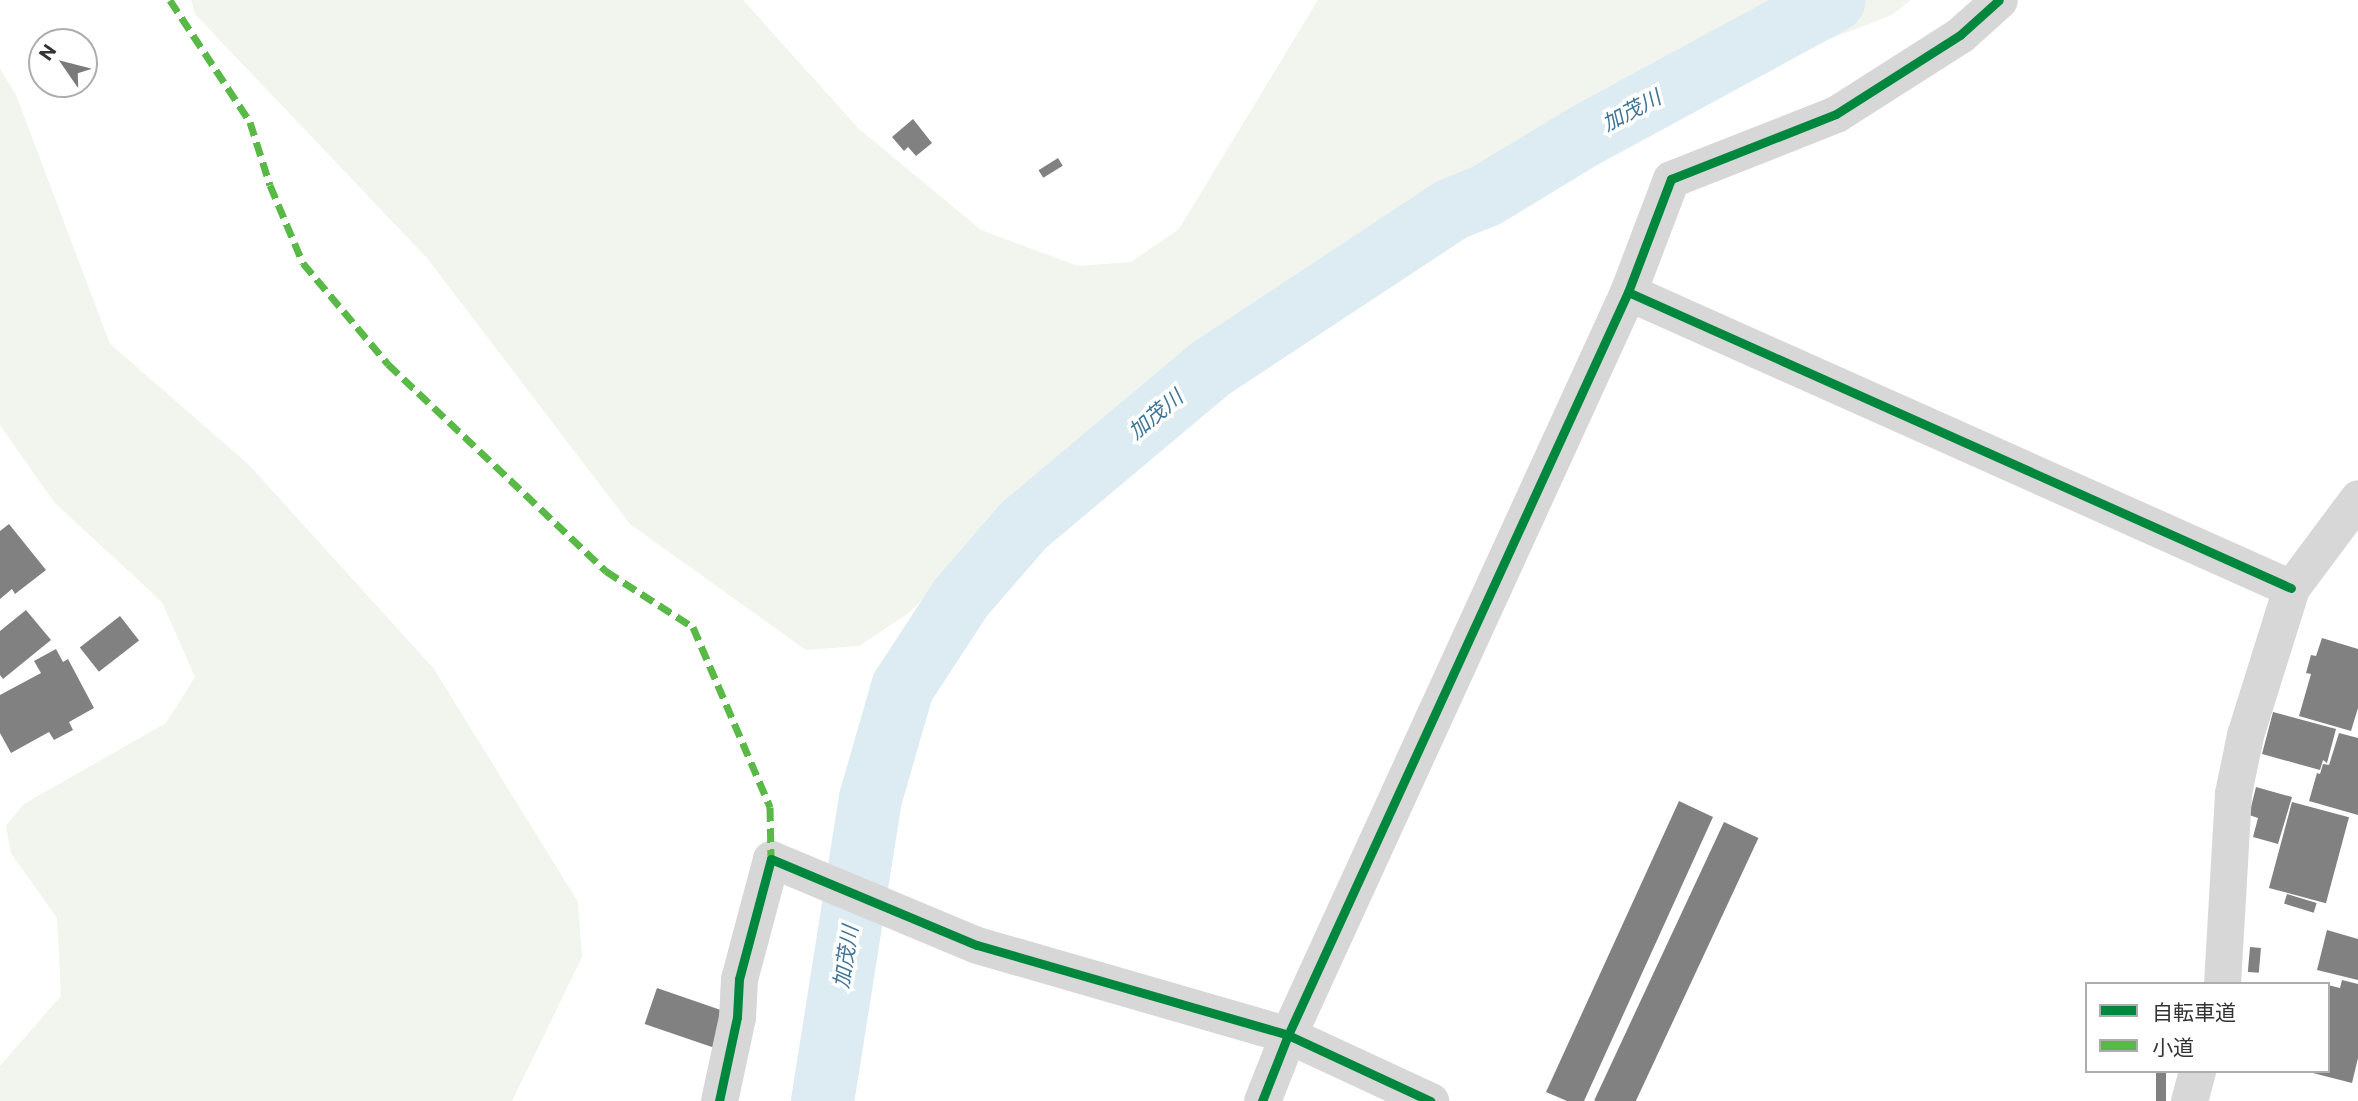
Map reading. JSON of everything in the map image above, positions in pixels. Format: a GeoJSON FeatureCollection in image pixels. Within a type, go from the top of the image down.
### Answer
{"type":"FeatureCollection","features":[{"type":"Feature","properties":{"kind":"street"},"geometry":{"type":"LineString","coordinates":[[1262,1101],[1288,1035],[1628,292],[1671,179],[1836,114],[1959,35],[1999,0]]}},
{"type":"Feature","properties":{"kind":"street"},"geometry":{"type":"LineString","coordinates":[[1628,292],[2291,588]]}},
{"type":"Feature","properties":{"kind":"street"},"geometry":{"type":"LineString","coordinates":[[2222,982],[2233,793],[2245,736],[2291,588],[2358,498]]}},
{"type":"Feature","properties":{"kind":"street"},"geometry":{"type":"LineString","coordinates":[[719,1101],[737,1017],[739,979],[771,859],[977,946],[1288,1035],[1430,1101]]}},
{"type":"Feature","properties":{"kind":"street"},"geometry":{"type":"LineString","coordinates":[[2189,1101],[2196,1073]]}},
{"type":"Feature","properties":{"kind":"shaded area"},"geometry":{"type":"Polygon","coordinates":[[[191,0],[743,0],[859,129],[981,230],[1078,266],[1131,262],[1179,229],[1318,0],[1911,0],[1892,15],[1461,181],[1116,422],[907,614],[859,646],[806,650],[630,524],[427,258],[195,14],[191,0]]]}},
{"type":"Feature","properties":{"kind":"shaded area"},"geometry":{"type":"Polygon","coordinates":[[[0,69],[16,95],[110,344],[248,464],[434,669],[578,902],[582,957],[512,1101],[0,1101],[0,1066],[61,996],[57,918],[11,853],[6,826],[24,804],[166,723],[195,677],[162,602],[54,502],[0,425],[0,69]]]}},
{"type":"Feature","properties":{"kind":"building"},"geometry":{"type":"Polygon","coordinates":[[[913,119],[932,143],[916,156],[908,147],[904,151],[892,137],[913,119]]]}},
{"type":"Feature","properties":{"kind":"building"},"geometry":{"type":"Polygon","coordinates":[[[1058,158],[1063,166],[1043,178],[1038,170],[1058,158]]]}},
{"type":"Feature","properties":{"kind":"building"},"geometry":{"type":"Polygon","coordinates":[[[9,524],[46,570],[15,594],[12,589],[0,599],[0,531],[9,524]]]}},
{"type":"Feature","properties":{"kind":"building"},"geometry":{"type":"Polygon","coordinates":[[[26,610],[51,640],[3,679],[0,675],[0,631],[26,610]]]}},
{"type":"Feature","properties":{"kind":"building"},"geometry":{"type":"Polygon","coordinates":[[[120,616],[139,640],[99,672],[80,647],[120,616]]]}},
{"type":"Feature","properties":{"kind":"building"},"geometry":{"type":"Polygon","coordinates":[[[2322,638],[2358,649],[2358,708],[2351,731],[2299,716],[2311,674],[2306,673],[2311,655],[2316,656],[2322,638]]]}},
{"type":"Feature","properties":{"kind":"building"},"geometry":{"type":"Polygon","coordinates":[[[56,649],[63,662],[68,659],[94,708],[69,722],[73,730],[54,740],[49,732],[11,753],[0,733],[0,695],[41,673],[34,661],[56,649]]]}},
{"type":"Feature","properties":{"kind":"building"},"geometry":{"type":"Polygon","coordinates":[[[2273,712],[2336,729],[2327,763],[2323,760],[2320,770],[2262,754],[2273,712]]]}},
{"type":"Feature","properties":{"kind":"building"},"geometry":{"type":"Polygon","coordinates":[[[2339,733],[2358,738],[2358,815],[2309,801],[2317,773],[2320,774],[2323,764],[2329,765],[2339,733]]]}},
{"type":"Feature","properties":{"kind":"building"},"geometry":{"type":"Polygon","coordinates":[[[2256,787],[2292,797],[2278,844],[2253,837],[2258,818],[2249,815],[2256,787]]]}},
{"type":"Feature","properties":{"kind":"building"},"geometry":{"type":"Polygon","coordinates":[[[1679,801],[1713,817],[1584,1101],[1567,1101],[1546,1092],[1679,801]]]}},
{"type":"Feature","properties":{"kind":"building"},"geometry":{"type":"Polygon","coordinates":[[[2292,802],[2349,817],[2326,903],[2269,888],[2292,802]]]}},
{"type":"Feature","properties":{"kind":"building"},"geometry":{"type":"Polygon","coordinates":[[[1724,822],[1758,838],[1636,1101],[1594,1100],[1724,822]]]}},
{"type":"Feature","properties":{"kind":"building"},"geometry":{"type":"Polygon","coordinates":[[[2287,894],[2317,903],[2314,913],[2284,904],[2287,894]]]}},
{"type":"Feature","properties":{"kind":"building"},"geometry":{"type":"Polygon","coordinates":[[[2327,930],[2358,939],[2358,980],[2317,970],[2327,930]]]}},
{"type":"Feature","properties":{"kind":"building"},"geometry":{"type":"Polygon","coordinates":[[[2250,947],[2261,948],[2259,973],[2248,972],[2250,947]]]}},
{"type":"Feature","properties":{"kind":"building"},"geometry":{"type":"Polygon","coordinates":[[[2342,980],[2358,984],[2358,1058],[2352,1083],[2313,1073],[2330,1073],[2330,986],[2340,988],[2342,980]]]}},
{"type":"Feature","properties":{"kind":"building"},"geometry":{"type":"Polygon","coordinates":[[[657,988],[737,1016],[725,1052],[645,1024],[657,988]]]}},
{"type":"Feature","properties":{"kind":"building"},"geometry":{"type":"Polygon","coordinates":[[[2156,1073],[2166,1073],[2166,1101],[2156,1101],[2156,1073]]]}},
{"type":"Feature","properties":{"kind":"waterway","name":"加茂川"},"geometry":{"type":"LineString","coordinates":[[822,1101],[870,798],[902,687],[960,598],[1023,525],[1210,368],[1451,209],[1484,196],[1583,136],[1834,0]]}},
{"type":"Feature","properties":{"kind":"marked path"},"geometry":{"type":"LineString","coordinates":[[170,0],[250,122],[270,185],[303,263],[388,364],[606,571],[693,627],[770,807],[771,859]]}},
{"type":"Feature","properties":{"kind":"cycle path"},"geometry":{"type":"LineString","coordinates":[[1262,1101],[1288,1035],[1628,292],[1671,179],[1836,114],[1960,35],[1999,0]]}},
{"type":"Feature","properties":{"kind":"cycle path"},"geometry":{"type":"LineString","coordinates":[[1628,292],[2291,588]]}},
{"type":"Feature","properties":{"kind":"cycle path"},"geometry":{"type":"LineString","coordinates":[[719,1101],[737,1017],[739,979],[771,859],[977,945],[1288,1035],[1430,1101]]}}]}
